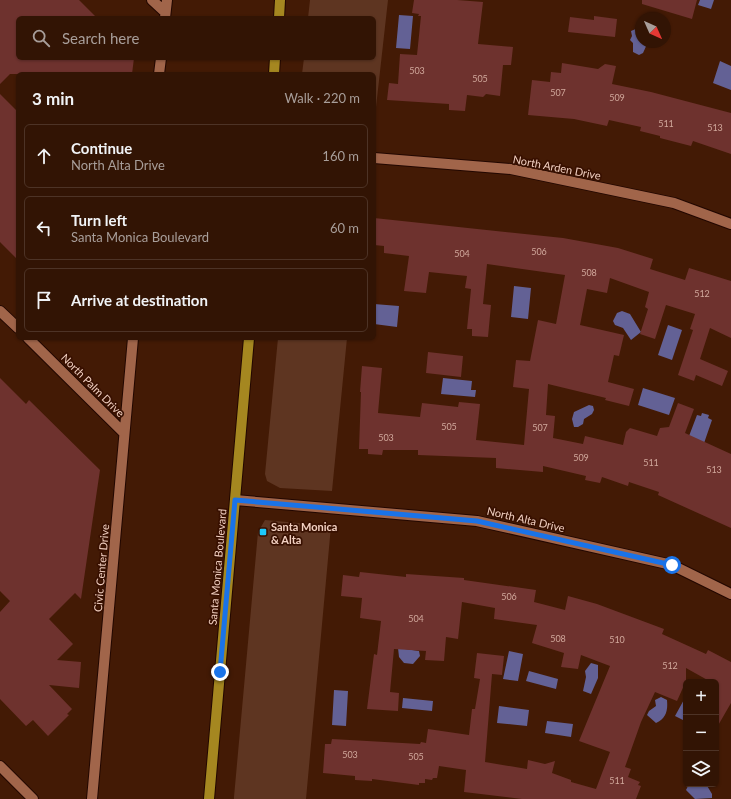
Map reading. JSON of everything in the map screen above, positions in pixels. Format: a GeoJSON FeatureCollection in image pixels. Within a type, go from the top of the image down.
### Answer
{"type":"FeatureCollection","features":[{"type":"Feature","properties":{"kind":"main road"},"geometry":{"type":"LineString","coordinates":[[279,16],[280,0]]}},
{"type":"Feature","properties":{"kind":"main road"},"geometry":{"type":"LineString","coordinates":[[274,72],[275,60]]}},
{"type":"Feature","properties":{"kind":"main road","name":"Santa Monica Boulevard"},"geometry":{"type":"LineString","coordinates":[[209,799],[249,340]]}},
{"type":"Feature","properties":{"kind":"street"},"geometry":{"type":"LineString","coordinates":[[152,0],[165,15]]}},
{"type":"Feature","properties":{"kind":"street"},"geometry":{"type":"LineString","coordinates":[[165,15],[167,0]]}},
{"type":"Feature","properties":{"kind":"street"},"geometry":{"type":"LineString","coordinates":[[159,72],[161,60]]}},
{"type":"Feature","properties":{"kind":"street","name":"North Arden Drive"},"geometry":{"type":"LineString","coordinates":[[376,158],[511,169],[674,203],[731,224]]}},
{"type":"Feature","properties":{"kind":"street"},"geometry":{"type":"LineString","coordinates":[[0,311],[16,326]]}},
{"type":"Feature","properties":{"kind":"street","name":"North Palm Drive"},"geometry":{"type":"LineString","coordinates":[[30,340],[124,433]]}},
{"type":"Feature","properties":{"kind":"street","name":"Civic Center Drive"},"geometry":{"type":"LineString","coordinates":[[92,799],[133,340]]}},
{"type":"Feature","properties":{"kind":"street","name":"North Alta Drive"},"geometry":{"type":"LineString","coordinates":[[235,500],[477,521],[672,565],[731,594]]}},
{"type":"Feature","properties":{"kind":"street"},"geometry":{"type":"LineString","coordinates":[[0,766],[33,799]]}},
{"type":"Feature","properties":{"kind":"shaded area"},"geometry":{"type":"Polygon","coordinates":[[[310,0],[388,0],[376,107],[376,72],[302,72],[304,60],[376,60],[376,16],[308,16],[310,0]]]}},
{"type":"Feature","properties":{"kind":"shaded area"},"geometry":{"type":"Polygon","coordinates":[[[700,0],[714,0],[711,9],[698,5],[700,0]]]}},
{"type":"Feature","properties":{"kind":"shaded area"},"geometry":{"type":"Polygon","coordinates":[[[399,15],[413,16],[410,49],[396,48],[399,15]]]}},
{"type":"Feature","properties":{"kind":"shaded area"},"geometry":{"type":"Polygon","coordinates":[[[635,29],[635,48],[645,48],[643,53],[639,55],[633,52],[633,43],[630,40],[632,36],[631,31],[635,29]]]}},
{"type":"Feature","properties":{"kind":"shaded area"},"geometry":{"type":"Polygon","coordinates":[[[720,61],[731,66],[731,90],[713,83],[720,61]]]}},
{"type":"Feature","properties":{"kind":"shaded area"},"geometry":{"type":"Polygon","coordinates":[[[514,286],[531,288],[528,319],[511,317],[514,286]]]}},
{"type":"Feature","properties":{"kind":"shaded area"},"geometry":{"type":"Polygon","coordinates":[[[376,304],[399,306],[397,327],[376,324],[376,304]]]}},
{"type":"Feature","properties":{"kind":"shaded area"},"geometry":{"type":"Polygon","coordinates":[[[622,311],[630,314],[641,332],[631,340],[623,328],[615,325],[613,321],[617,313],[622,311]]]}},
{"type":"Feature","properties":{"kind":"shaded area"},"geometry":{"type":"Polygon","coordinates":[[[668,325],[682,330],[672,360],[658,355],[668,325]]]}},
{"type":"Feature","properties":{"kind":"shaded area"},"geometry":{"type":"Polygon","coordinates":[[[278,340],[347,340],[332,491],[280,488],[267,481],[265,474],[278,340]]]}},
{"type":"Feature","properties":{"kind":"shaded area"},"geometry":{"type":"Polygon","coordinates":[[[443,378],[472,381],[471,390],[476,390],[475,397],[441,394],[443,378]]]}},
{"type":"Feature","properties":{"kind":"shaded area"},"geometry":{"type":"Polygon","coordinates":[[[643,388],[675,398],[669,415],[638,405],[643,388]]]}},
{"type":"Feature","properties":{"kind":"shaded area"},"geometry":{"type":"Polygon","coordinates":[[[589,405],[593,406],[594,410],[592,414],[584,419],[583,424],[578,427],[574,427],[572,419],[574,412],[589,405]]]}},
{"type":"Feature","properties":{"kind":"shaded area"},"geometry":{"type":"Polygon","coordinates":[[[702,413],[709,415],[708,418],[712,420],[702,449],[686,444],[697,415],[701,416],[702,413]]]}},
{"type":"Feature","properties":{"kind":"shaded area"},"geometry":{"type":"Polygon","coordinates":[[[265,520],[331,526],[306,799],[234,799],[258,532],[265,520]]]}},
{"type":"Feature","properties":{"kind":"shaded area"},"geometry":{"type":"Polygon","coordinates":[[[398,648],[419,651],[420,656],[413,664],[404,663],[399,657],[398,648]]]}},
{"type":"Feature","properties":{"kind":"shaded area"},"geometry":{"type":"Polygon","coordinates":[[[509,651],[523,654],[518,681],[503,679],[509,651]]]}},
{"type":"Feature","properties":{"kind":"shaded area"},"geometry":{"type":"Polygon","coordinates":[[[591,663],[598,665],[598,678],[591,694],[583,691],[586,677],[585,671],[591,663]]]}},
{"type":"Feature","properties":{"kind":"shaded area"},"geometry":{"type":"Polygon","coordinates":[[[529,671],[558,679],[556,689],[526,681],[529,671]]]}},
{"type":"Feature","properties":{"kind":"shaded area"},"geometry":{"type":"Polygon","coordinates":[[[334,690],[348,691],[346,726],[332,725],[334,690]]]}},
{"type":"Feature","properties":{"kind":"shaded area"},"geometry":{"type":"Polygon","coordinates":[[[661,697],[667,700],[667,711],[662,719],[656,723],[647,715],[649,711],[656,706],[655,700],[661,697]]]}},
{"type":"Feature","properties":{"kind":"shaded area"},"geometry":{"type":"Polygon","coordinates":[[[403,698],[433,701],[432,711],[402,708],[403,698]]]}},
{"type":"Feature","properties":{"kind":"shaded area"},"geometry":{"type":"Polygon","coordinates":[[[683,701],[683,720],[675,716],[683,701]]]}},
{"type":"Feature","properties":{"kind":"shaded area"},"geometry":{"type":"Polygon","coordinates":[[[499,706],[529,710],[527,726],[497,723],[499,706]]]}},
{"type":"Feature","properties":{"kind":"shaded area"},"geometry":{"type":"Polygon","coordinates":[[[547,721],[573,724],[571,737],[545,733],[547,721]]]}},
{"type":"Feature","properties":{"kind":"shaded area"},"geometry":{"type":"Polygon","coordinates":[[[688,787],[708,787],[712,794],[712,798],[695,799],[686,790],[688,787]]]}},
{"type":"Feature","properties":{"kind":"building"},"geometry":{"type":"Polygon","coordinates":[[[0,0],[79,0],[95,16],[16,16],[16,60],[134,60],[132,72],[16,72],[16,74],[10,74],[0,84],[0,0]]]}},
{"type":"Feature","properties":{"kind":"building"},"geometry":{"type":"Polygon","coordinates":[[[414,0],[457,0],[483,2],[478,44],[513,47],[511,65],[503,65],[500,96],[486,94],[483,97],[467,95],[465,111],[449,110],[449,104],[387,100],[389,83],[398,84],[400,54],[417,55],[421,16],[418,16],[419,14],[412,13],[414,0]]]}},
{"type":"Feature","properties":{"kind":"building"},"geometry":{"type":"Polygon","coordinates":[[[642,0],[697,0],[692,19],[642,4],[642,0]]]}},
{"type":"Feature","properties":{"kind":"building"},"geometry":{"type":"Polygon","coordinates":[[[594,16],[617,19],[615,37],[568,32],[570,17],[594,20],[594,16]]]}},
{"type":"Feature","properties":{"kind":"building"},"geometry":{"type":"Polygon","coordinates":[[[562,63],[598,69],[605,64],[616,66],[612,84],[651,92],[731,113],[731,154],[693,141],[691,146],[660,138],[660,136],[640,131],[641,127],[609,120],[607,126],[574,119],[528,115],[532,80],[550,82],[551,72],[561,73],[562,63]]]}},
{"type":"Feature","properties":{"kind":"building"},"geometry":{"type":"Polygon","coordinates":[[[0,94],[16,110],[16,258],[0,242],[0,94]]]}},
{"type":"Feature","properties":{"kind":"building"},"geometry":{"type":"Polygon","coordinates":[[[376,218],[563,238],[618,248],[653,259],[650,269],[685,280],[689,268],[731,281],[731,338],[710,328],[700,359],[728,371],[722,386],[696,375],[694,381],[678,375],[693,330],[690,329],[695,314],[666,305],[655,339],[640,334],[648,309],[645,307],[649,292],[610,278],[607,293],[587,289],[580,325],[624,335],[619,356],[614,355],[608,382],[634,389],[629,406],[605,400],[606,398],[548,384],[546,415],[555,416],[553,438],[583,444],[585,436],[623,445],[626,432],[630,428],[657,436],[660,428],[669,427],[678,403],[694,409],[685,433],[731,454],[731,528],[658,495],[659,492],[629,482],[628,486],[602,477],[600,483],[585,480],[586,476],[543,466],[543,472],[496,468],[496,458],[418,455],[418,450],[383,450],[382,455],[368,454],[368,449],[359,449],[362,366],[382,368],[378,413],[420,417],[422,403],[458,407],[459,402],[480,404],[476,440],[524,445],[529,389],[513,387],[516,360],[530,361],[538,320],[556,324],[565,275],[487,264],[483,304],[491,305],[488,337],[472,336],[472,329],[467,329],[471,289],[465,288],[467,276],[429,272],[426,293],[404,291],[409,256],[384,253],[384,246],[376,245],[376,218]]]}},
{"type":"Feature","properties":{"kind":"building"},"geometry":{"type":"Polygon","coordinates":[[[428,352],[463,356],[461,377],[426,373],[428,352]]]}},
{"type":"Feature","properties":{"kind":"building"},"geometry":{"type":"Polygon","coordinates":[[[0,378],[26,404],[29,400],[100,470],[81,599],[75,593],[49,619],[73,644],[57,660],[81,662],[79,688],[49,685],[72,709],[67,714],[69,715],[48,736],[33,720],[26,726],[0,699],[0,612],[10,601],[0,591],[0,378]]]}},
{"type":"Feature","properties":{"kind":"building"},"geometry":{"type":"Polygon","coordinates":[[[360,572],[406,577],[406,574],[464,578],[464,580],[536,590],[534,602],[565,610],[568,596],[597,604],[664,629],[662,634],[706,654],[708,650],[731,662],[731,703],[719,724],[719,679],[706,679],[686,668],[686,679],[683,679],[683,688],[677,701],[655,692],[641,722],[625,767],[631,769],[628,777],[640,782],[638,785],[641,786],[636,799],[522,799],[464,792],[466,770],[439,766],[437,778],[433,778],[432,780],[425,779],[425,783],[419,783],[419,785],[372,779],[372,781],[355,780],[355,776],[323,773],[325,744],[331,744],[332,739],[420,744],[421,742],[426,743],[428,729],[469,735],[472,709],[475,709],[480,679],[474,678],[477,653],[504,656],[502,675],[492,674],[485,762],[527,769],[528,760],[545,764],[555,761],[552,773],[571,780],[571,782],[596,789],[610,752],[579,741],[610,666],[581,655],[578,669],[561,667],[564,653],[532,643],[537,625],[494,619],[495,608],[462,602],[458,639],[446,637],[444,661],[425,660],[426,651],[394,649],[390,692],[399,693],[398,711],[367,709],[374,654],[377,655],[381,621],[360,618],[362,598],[341,596],[343,575],[359,577],[360,572]]]}},
{"type":"Feature","properties":{"kind":"place","name":"Santa Monica & Alta"},"geometry":{"type":"Point","coordinates":[263,532]}},
{"type":"Feature","properties":{"kind":"route"},"geometry":{"type":"LineString","coordinates":[[220,672],[235,500],[477,521],[672,565]]}}]}
